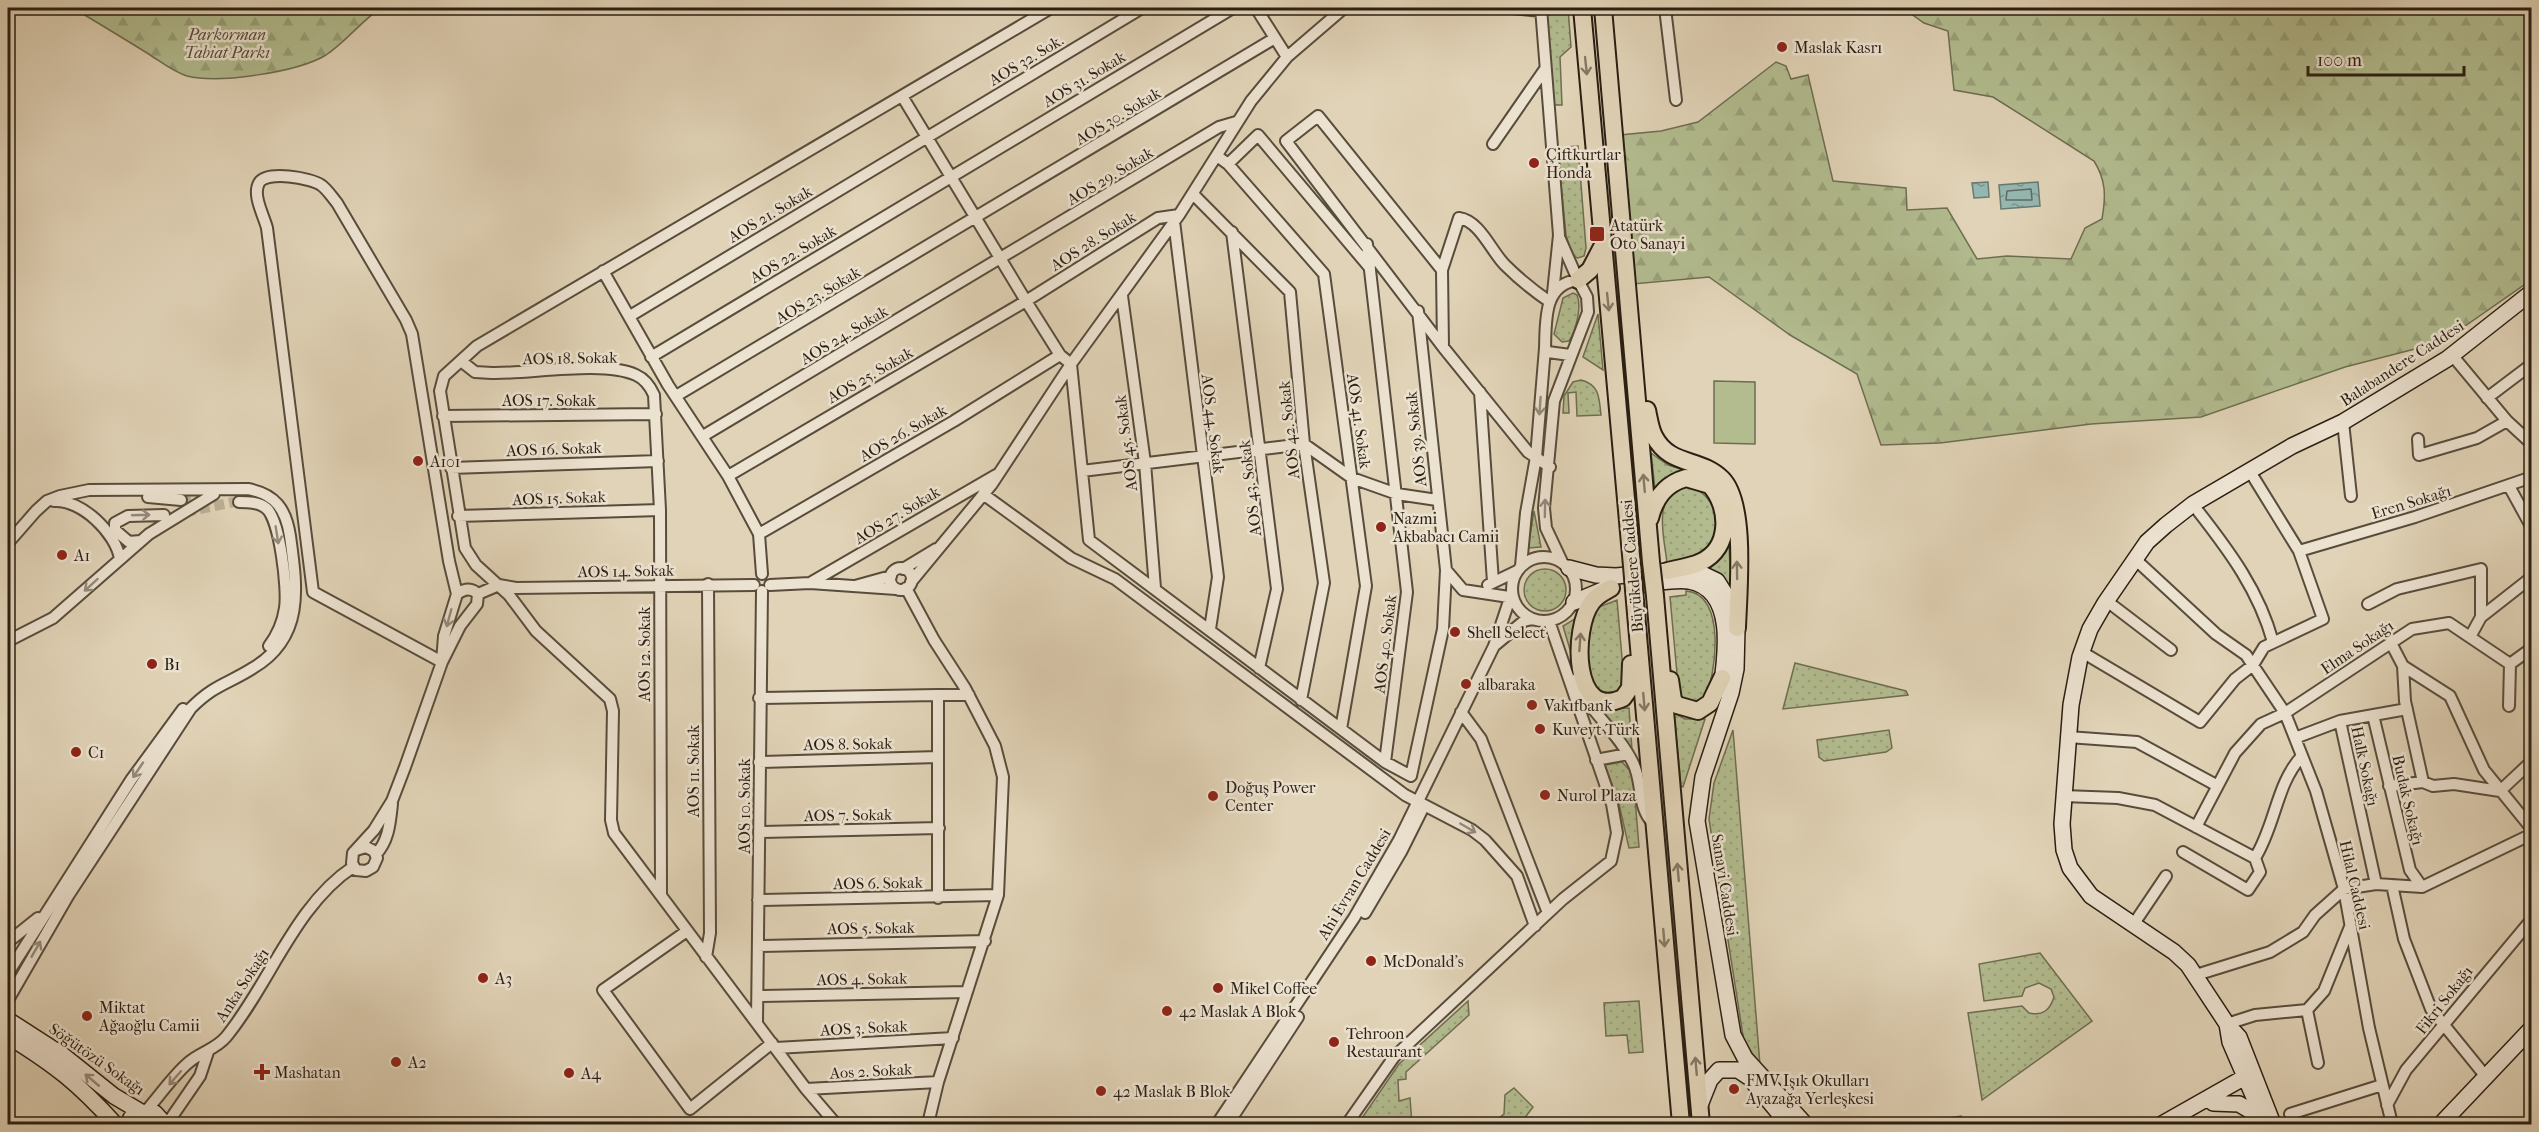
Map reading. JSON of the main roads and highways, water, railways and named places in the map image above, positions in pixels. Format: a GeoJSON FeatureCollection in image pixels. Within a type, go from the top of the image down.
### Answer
{"type":"FeatureCollection","features":[{"type":"Feature","properties":{"kind":"main road","name":"Büyükdere Caddesi"},"geometry":{"type":"LineString","coordinates":[[1582,8],[1681,1125]]}},
{"type":"Feature","properties":{"kind":"main road","name":"Büyükdere Caddesi"},"geometry":{"type":"LineString","coordinates":[[1603,8],[1700,1116]]}},
{"type":"Feature","properties":{"kind":"main road"},"geometry":{"type":"LineString","coordinates":[[1578,280],[1590,270],[1603,246]]}},
{"type":"Feature","properties":{"kind":"main road"},"geometry":{"type":"LineString","coordinates":[[1636,388],[1646,408],[1653,435],[1660,446],[1677,460],[1700,465],[1717,475],[1724,481],[1731,494],[1736,519],[1737,628]]}},
{"type":"Feature","properties":{"kind":"main road"},"geometry":{"type":"LineString","coordinates":[[1649,534],[1654,503],[1663,490],[1676,481],[1696,479],[1710,485],[1716,491],[1724,512],[1724,531],[1719,546],[1700,563],[1668,571]]}},
{"type":"Feature","properties":{"kind":"main road"},"geometry":{"type":"LineString","coordinates":[[1611,588],[1593,600],[1580,630],[1579,663],[1586,686],[1597,700],[1616,702],[1627,694],[1632,680],[1630,651],[1637,628]]}},
{"type":"Feature","properties":{"kind":"main road"},"geometry":{"type":"LineString","coordinates":[[1659,650],[1668,670],[1673,700],[1684,710],[1698,711],[1705,708],[1714,697],[1722,678]]}},
{"type":"Feature","properties":{"kind":"water"},"geometry":{"type":"Polygon","coordinates":[[[1988,182],[1989,197],[1974,198],[1972,183],[1988,182]]]}},
{"type":"Feature","properties":{"kind":"water"},"geometry":{"type":"Polygon","coordinates":[[[2038,182],[2040,206],[2001,209],[1999,185],[2038,182]]]}},
{"type":"Feature","properties":{"kind":"tunnel"},"geometry":{"type":"LineString","coordinates":[[181,500],[208,501]]}},
{"type":"Feature","properties":{"kind":"tunnel"},"geometry":{"type":"LineString","coordinates":[[185,512],[234,502]]}},
{"type":"Feature","properties":{"kind":"place","name":"Maslak Kasrı"},"geometry":{"type":"Point","coordinates":[1782,47]}},
{"type":"Feature","properties":{"kind":"place","name":"Çiftkurtlar Honda"},"geometry":{"type":"Point","coordinates":[1534,163]}},
{"type":"Feature","properties":{"kind":"place","name":"Atatürk Oto Sanayi"},"geometry":{"type":"Point","coordinates":[1597,234]}},
{"type":"Feature","properties":{"kind":"place","name":"A101"},"geometry":{"type":"Point","coordinates":[418,461]}},
{"type":"Feature","properties":{"kind":"place","name":"Nazmi Akbabacı Camii"},"geometry":{"type":"Point","coordinates":[1381,527]}},
{"type":"Feature","properties":{"kind":"place","name":"A1"},"geometry":{"type":"Point","coordinates":[62,555]}},
{"type":"Feature","properties":{"kind":"place","name":"Shell Select"},"geometry":{"type":"Point","coordinates":[1455,632]}},
{"type":"Feature","properties":{"kind":"place","name":"B1"},"geometry":{"type":"Point","coordinates":[152,664]}},
{"type":"Feature","properties":{"kind":"place","name":"albaraka"},"geometry":{"type":"Point","coordinates":[1466,684]}},
{"type":"Feature","properties":{"kind":"place","name":"Vakıfbank"},"geometry":{"type":"Point","coordinates":[1532,705]}},
{"type":"Feature","properties":{"kind":"place","name":"Kuveyt Türk"},"geometry":{"type":"Point","coordinates":[1540,729]}},
{"type":"Feature","properties":{"kind":"place","name":"C1"},"geometry":{"type":"Point","coordinates":[76,752]}},
{"type":"Feature","properties":{"kind":"place","name":"Nurol Plaza"},"geometry":{"type":"Point","coordinates":[1545,795]}},
{"type":"Feature","properties":{"kind":"place","name":"Doğuş Power Center"},"geometry":{"type":"Point","coordinates":[1213,796]}},
{"type":"Feature","properties":{"kind":"place","name":"McDonald's"},"geometry":{"type":"Point","coordinates":[1371,961]}},
{"type":"Feature","properties":{"kind":"place","name":"A3"},"geometry":{"type":"Point","coordinates":[483,978]}},
{"type":"Feature","properties":{"kind":"place","name":"Mikel Coffee"},"geometry":{"type":"Point","coordinates":[1218,988]}},
{"type":"Feature","properties":{"kind":"place","name":"42 Maslak A Blok"},"geometry":{"type":"Point","coordinates":[1167,1011]}},
{"type":"Feature","properties":{"kind":"place","name":"Miktat Ağaoğlu Camii"},"geometry":{"type":"Point","coordinates":[87,1016]}},
{"type":"Feature","properties":{"kind":"place","name":"Tehroon Restaurant"},"geometry":{"type":"Point","coordinates":[1334,1042]}},
{"type":"Feature","properties":{"kind":"place","name":"A2"},"geometry":{"type":"Point","coordinates":[396,1062]}},
{"type":"Feature","properties":{"kind":"place","name":"Mashatan"},"geometry":{"type":"Point","coordinates":[262,1072]}},
{"type":"Feature","properties":{"kind":"place","name":"A4"},"geometry":{"type":"Point","coordinates":[569,1073]}},
{"type":"Feature","properties":{"kind":"place","name":"FMV Işık Okulları Ayazağa Yerleşkesi"},"geometry":{"type":"Point","coordinates":[1734,1089]}},
{"type":"Feature","properties":{"kind":"place","name":"42 Maslak B Blok"},"geometry":{"type":"Point","coordinates":[1101,1091]}},
{"type":"Feature","properties":{"kind":"park label","name":"Parkorman Tabiat Parkı"},"geometry":{"type":"Point","coordinates":[227,43]}}]}
